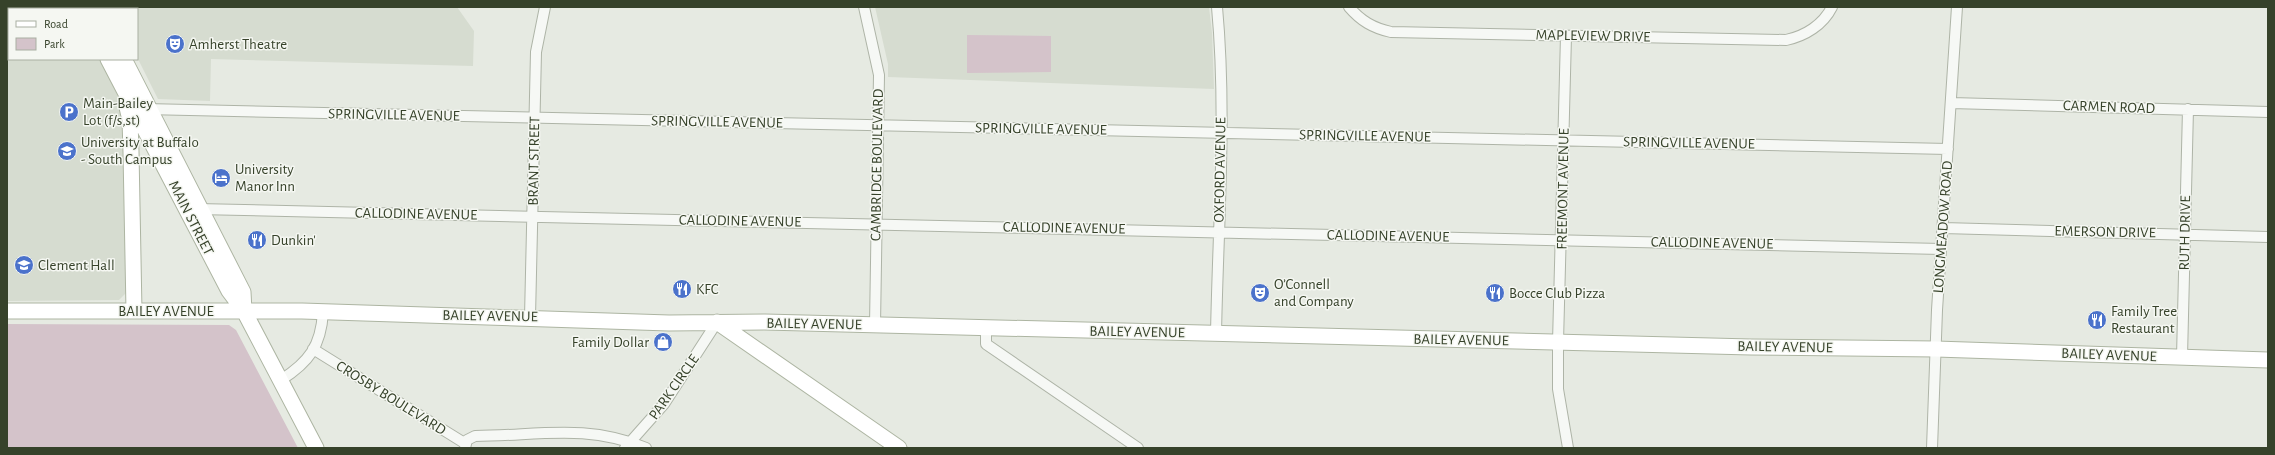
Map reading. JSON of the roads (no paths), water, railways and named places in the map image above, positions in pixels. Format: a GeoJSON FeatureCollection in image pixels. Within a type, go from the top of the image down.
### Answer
{"type":"FeatureCollection","features":[{"type":"Feature","properties":{"kind":"main road","name":"MAIN STREET"},"geometry":{"type":"LineString","coordinates":[[108,60],[122,87],[142,109]]}},
{"type":"Feature","properties":{"kind":"main road","name":"MAIN STREET"},"geometry":{"type":"LineString","coordinates":[[124,60],[142,109],[194,209],[243,292],[244,311],[316,448]]}},
{"type":"Feature","properties":{"kind":"main road"},"geometry":{"type":"LineString","coordinates":[[122,87],[130,120],[134,311]]}},
{"type":"Feature","properties":{"kind":"main road","name":"BAILEY AVENUE"},"geometry":{"type":"LineString","coordinates":[[7,311],[323,312],[530,317],[669,323],[765,322],[1216,334],[1936,350],[2268,360]]}},
{"type":"Feature","properties":{"kind":"main road"},"geometry":{"type":"LineString","coordinates":[[717,322],[764,356],[899,448]]}},
{"type":"Feature","properties":{"kind":"main road"},"geometry":{"type":"LineString","coordinates":[[764,356],[755,341],[755,334],[765,322]]}},
{"type":"Feature","properties":{"kind":"street","name":"BRANT STREET"},"geometry":{"type":"LineString","coordinates":[[530,317],[536,52],[545,7]]}},
{"type":"Feature","properties":{"kind":"street","name":"CAMBRIDGE BOULEVARD"},"geometry":{"type":"LineString","coordinates":[[864,7],[879,75],[875,325]]}},
{"type":"Feature","properties":{"kind":"street","name":"OXFORD AVENUE"},"geometry":{"type":"LineString","coordinates":[[1216,334],[1221,133],[1220,53],[1217,7]]}},
{"type":"Feature","properties":{"kind":"street","name":"MAPLEVIEW DRIVE"},"geometry":{"type":"LineString","coordinates":[[1349,7],[1364,21],[1377,28],[1391,32],[1786,40],[1805,34],[1814,28],[1832,7]]}},
{"type":"Feature","properties":{"kind":"street","name":"LONGMEADOW ROAD"},"geometry":{"type":"LineString","coordinates":[[1932,448],[1941,250],[1957,7]]}},
{"type":"Feature","properties":{"kind":"street","name":"FREEMONT AVENUE"},"geometry":{"type":"LineString","coordinates":[[1566,36],[1558,389],[1568,448]]}},
{"type":"Feature","properties":{"kind":"street","name":"CARMEN ROAD"},"geometry":{"type":"LineString","coordinates":[[1951,103],[2268,112]]}},
{"type":"Feature","properties":{"kind":"street","name":"SPRINGVILLE AVENUE"},"geometry":{"type":"LineString","coordinates":[[142,109],[1948,149]]}},
{"type":"Feature","properties":{"kind":"street","name":"RUTH DRIVE"},"geometry":{"type":"LineString","coordinates":[[2182,357],[2188,109]]}},
{"type":"Feature","properties":{"kind":"street","name":"CALLODINE AVENUE"},"geometry":{"type":"LineString","coordinates":[[194,209],[1562,239],[1941,250]]}},
{"type":"Feature","properties":{"kind":"street","name":"EMERSON DRIVE"},"geometry":{"type":"LineString","coordinates":[[1943,228],[2268,237]]}},
{"type":"Feature","properties":{"kind":"street"},"geometry":{"type":"LineString","coordinates":[[281,380],[302,366],[313,349],[319,338],[323,312]]}},
{"type":"Feature","properties":{"kind":"street","name":"PARK CIRCLE"},"geometry":{"type":"LineString","coordinates":[[628,445],[664,404],[717,322]]}},
{"type":"Feature","properties":{"kind":"street"},"geometry":{"type":"LineString","coordinates":[[986,328],[986,344],[1138,448]]}},
{"type":"Feature","properties":{"kind":"street","name":"CROSBY BOULEVARD"},"geometry":{"type":"LineString","coordinates":[[313,349],[465,446]]}},
{"type":"Feature","properties":{"kind":"street"},"geometry":{"type":"LineString","coordinates":[[465,446],[467,440],[475,436],[549,431],[588,433],[628,445],[646,448]]}},
{"type":"Feature","properties":{"kind":"place","name":"Amherst Theatre"},"geometry":{"type":"Point","coordinates":[175,44]}},
{"type":"Feature","properties":{"kind":"place","name":"Main-Bailey Lot (f/s,st)"},"geometry":{"type":"Point","coordinates":[69,112]}},
{"type":"Feature","properties":{"kind":"place","name":"University at Buffalo - South Campus"},"geometry":{"type":"Point","coordinates":[67,151]}},
{"type":"Feature","properties":{"kind":"place","name":"University Manor Inn"},"geometry":{"type":"Point","coordinates":[221,178]}},
{"type":"Feature","properties":{"kind":"place","name":"Dunkin'"},"geometry":{"type":"Point","coordinates":[257,240]}},
{"type":"Feature","properties":{"kind":"place","name":"Clement Hall"},"geometry":{"type":"Point","coordinates":[24,265]}},
{"type":"Feature","properties":{"kind":"place","name":"KFC"},"geometry":{"type":"Point","coordinates":[682,289]}},
{"type":"Feature","properties":{"kind":"place","name":"O’Connell and Company"},"geometry":{"type":"Point","coordinates":[1260,293]}},
{"type":"Feature","properties":{"kind":"place","name":"Bocce Club Pizza"},"geometry":{"type":"Point","coordinates":[1495,293]}},
{"type":"Feature","properties":{"kind":"place","name":"Family Tree Restaurant"},"geometry":{"type":"Point","coordinates":[2097,320]}},
{"type":"Feature","properties":{"kind":"place","name":"Family Dollar"},"geometry":{"type":"Point","coordinates":[663,342]}}]}
